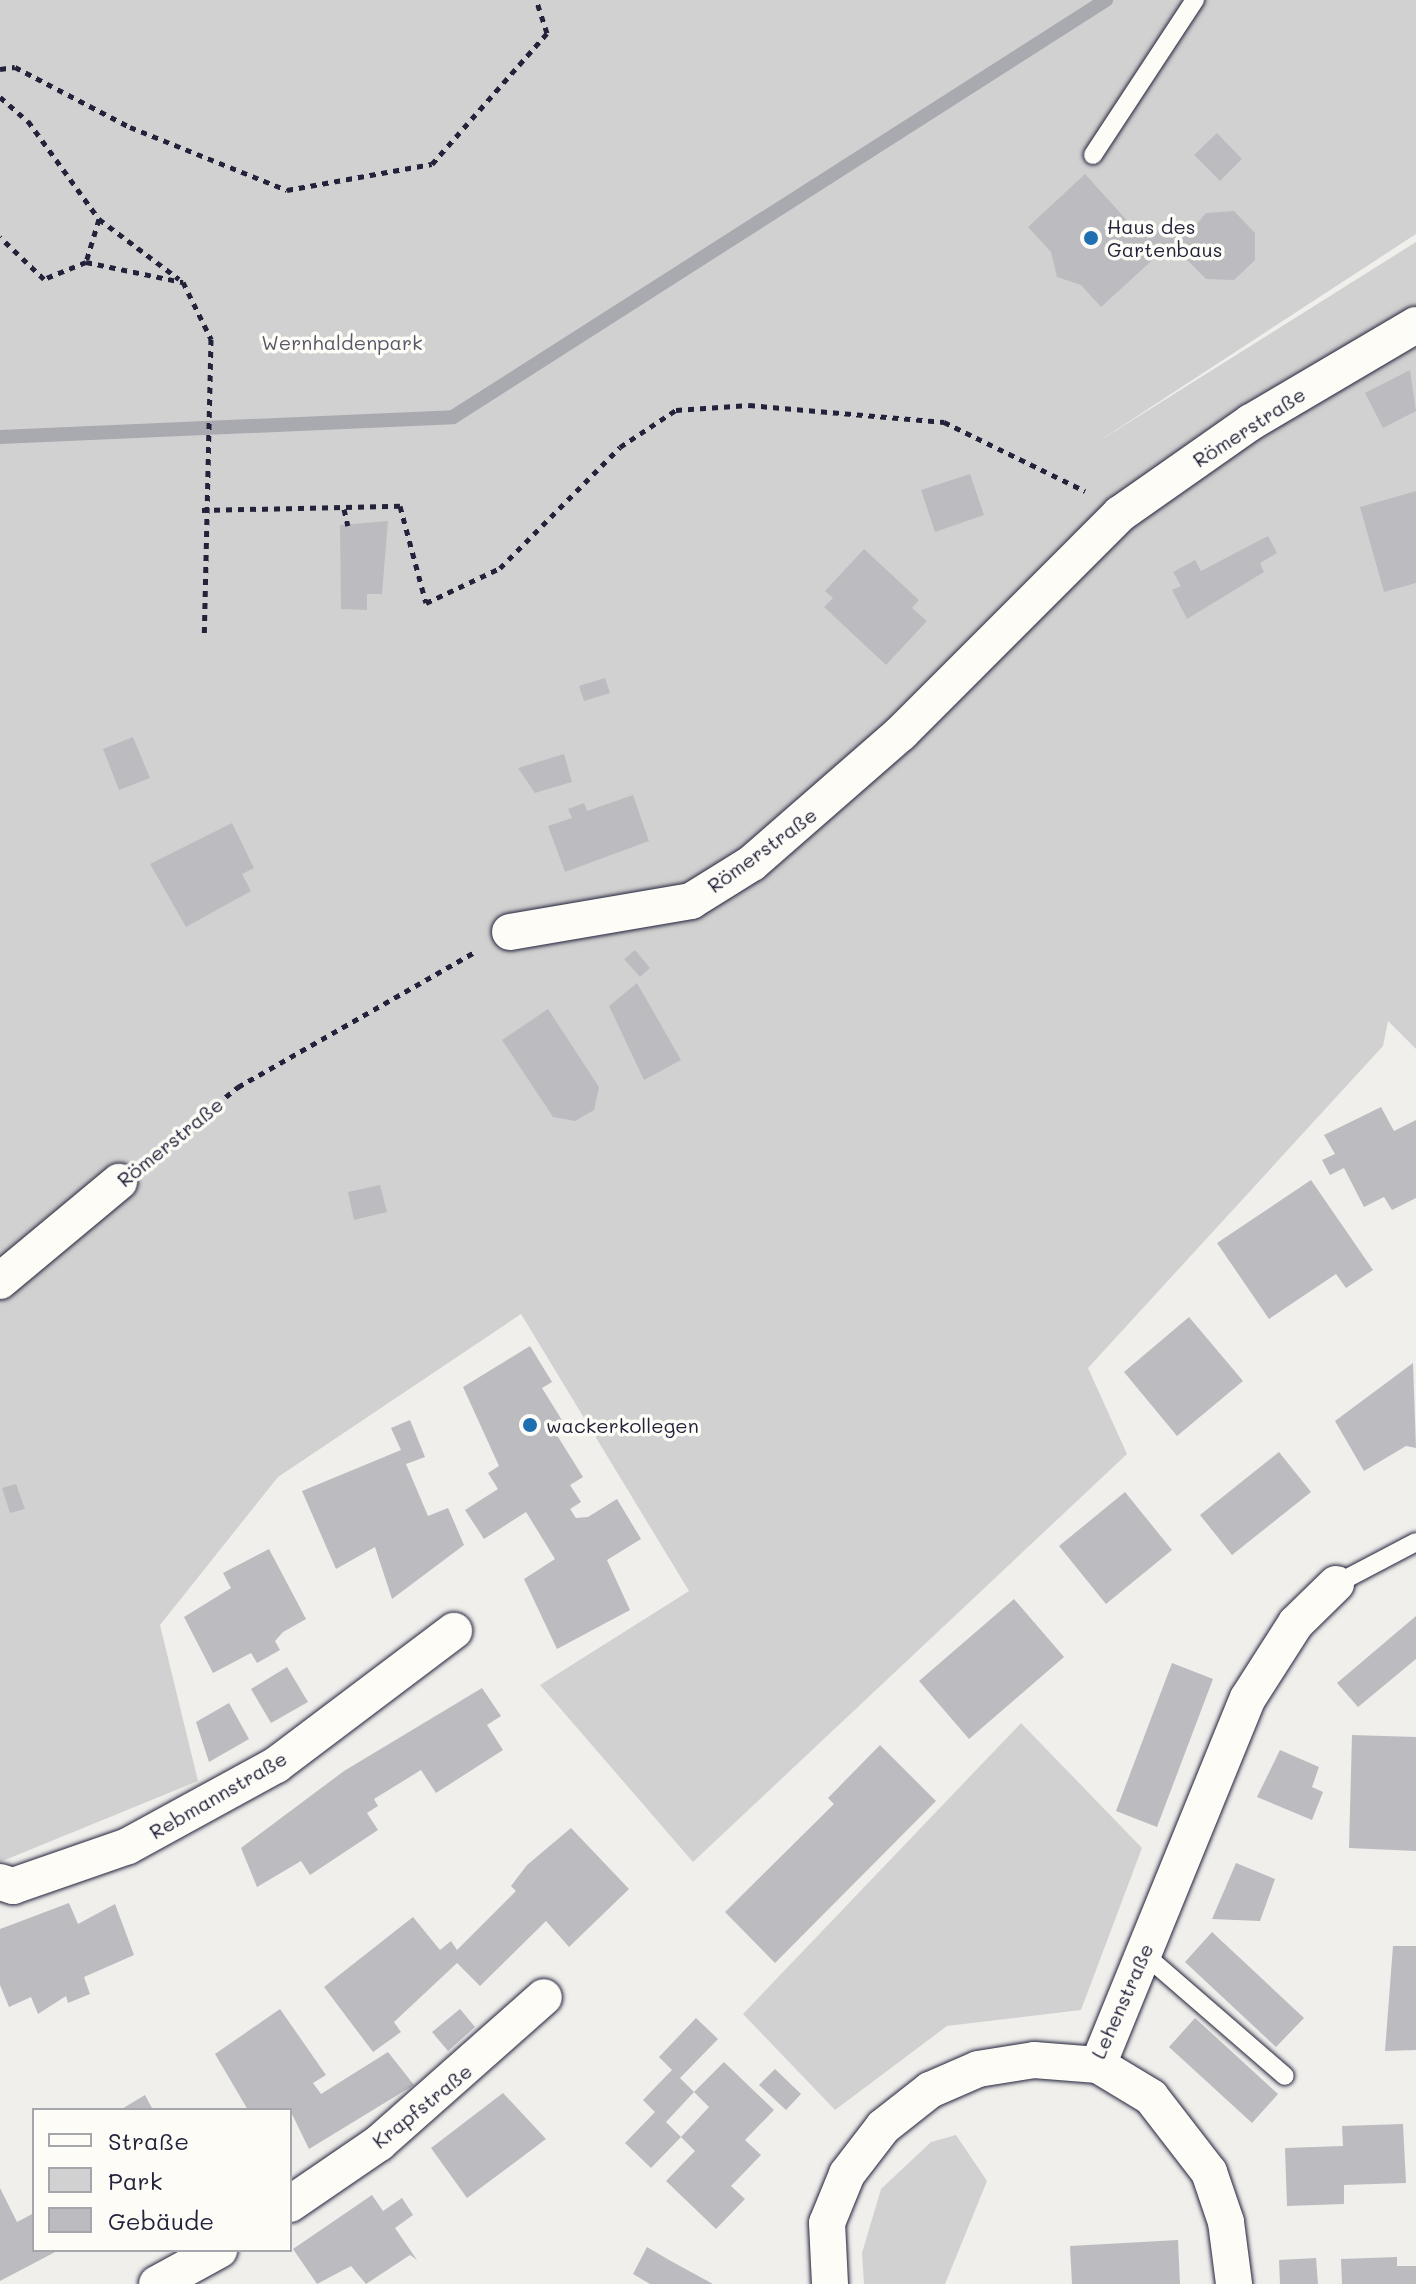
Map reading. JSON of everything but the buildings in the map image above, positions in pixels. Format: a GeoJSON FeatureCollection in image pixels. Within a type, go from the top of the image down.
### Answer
{"type":"FeatureCollection","features":[{"type":"Feature","properties":{"kind":"street","name":"Römerstraße"},"geometry":{"type":"LineString","coordinates":[[510,932],[691,901],[752,863],[901,733],[1120,514],[1251,422],[1416,325]]}},
{"type":"Feature","properties":{"kind":"street","name":"Römerstraße"},"geometry":{"type":"LineString","coordinates":[[0,1281],[119,1182]]}},
{"type":"Feature","properties":{"kind":"street","name":"Lehenstraße"},"geometry":{"type":"LineString","coordinates":[[830,2284],[827,2223],[847,2174],[883,2127],[930,2090],[978,2069],[1034,2060],[1098,2065],[1248,1698],[1296,1623],[1336,1584]]}},
{"type":"Feature","properties":{"kind":"street","name":"Rebmannstraße"},"geometry":{"type":"LineString","coordinates":[[0,1882],[13,1886],[128,1846],[276,1765],[454,1631]]}},
{"type":"Feature","properties":{"kind":"street","name":"Krapfstraße"},"geometry":{"type":"LineString","coordinates":[[292,2203],[379,2143],[544,1997]]}},
{"type":"Feature","properties":{"kind":"street"},"geometry":{"type":"LineString","coordinates":[[1098,2065],[1151,2097],[1209,2172],[1226,2222],[1234,2284]]}},
{"type":"Feature","properties":{"kind":"street"},"geometry":{"type":"LineString","coordinates":[[157,2284],[215,2252]]}},
{"type":"Feature","properties":{"kind":"lane"},"geometry":{"type":"LineString","coordinates":[[1093,155],[1195,0]]}},
{"type":"Feature","properties":{"kind":"lane"},"geometry":{"type":"LineString","coordinates":[[1336,1584],[1416,1542]]}},
{"type":"Feature","properties":{"kind":"lane"},"geometry":{"type":"LineString","coordinates":[[1144,1954],[1285,2076]]}},
{"type":"Feature","properties":{"kind":"path"},"geometry":{"type":"LineString","coordinates":[[0,69],[15,67],[130,127],[287,190],[432,164],[547,33],[536,0]]}},
{"type":"Feature","properties":{"kind":"path"},"geometry":{"type":"LineString","coordinates":[[0,97],[28,121],[99,219],[183,282],[211,339],[202,510],[204,637]]}},
{"type":"Feature","properties":{"kind":"path"},"geometry":{"type":"LineString","coordinates":[[86,262],[99,219]]}},
{"type":"Feature","properties":{"kind":"path"},"geometry":{"type":"LineString","coordinates":[[0,237],[44,279],[86,262],[183,282]]}},
{"type":"Feature","properties":{"kind":"path"},"geometry":{"type":"LineString","coordinates":[[202,510],[400,506],[426,603],[500,568],[620,447],[676,410],[749,405],[944,422],[1120,514]]}},
{"type":"Feature","properties":{"kind":"path"},"geometry":{"type":"LineString","coordinates":[[344,509],[348,526]]}},
{"type":"Feature","properties":{"kind":"path","name":"Römerstraße"},"geometry":{"type":"LineString","coordinates":[[119,1182],[238,1087],[510,932]]}},
{"type":"Feature","properties":{"kind":"green space","name":"Wernhaldenpark"},"geometry":{"type":"Polygon","coordinates":[[[0,0],[1416,0],[1416,234],[1096,443],[1416,242],[1416,1049],[1388,1021],[1383,1046],[1088,1368],[1127,1454],[693,1862],[540,1685],[689,1591],[521,1314],[278,1477],[160,1625],[198,1781],[0,1862],[0,0]]]}},
{"type":"Feature","properties":{"kind":"green space"},"geometry":{"type":"Polygon","coordinates":[[[1021,1723],[1142,1848],[1081,2010],[947,2026],[835,2110],[743,2014],[1021,1723]]]}},
{"type":"Feature","properties":{"kind":"green space"},"geometry":{"type":"Polygon","coordinates":[[[956,2135],[987,2181],[945,2284],[864,2284],[862,2253],[881,2189],[931,2142],[956,2135]]]}},
{"type":"Feature","properties":{"kind":"waterway"},"geometry":{"type":"LineString","coordinates":[[0,437],[453,417],[1106,0]]}},
{"type":"Feature","properties":{"kind":"place","name":"Haus des Gartenbaus"},"geometry":{"type":"Point","coordinates":[1091,238]}},
{"type":"Feature","properties":{"kind":"place","name":"wackerkollegen"},"geometry":{"type":"Point","coordinates":[530,1425]}}]}
